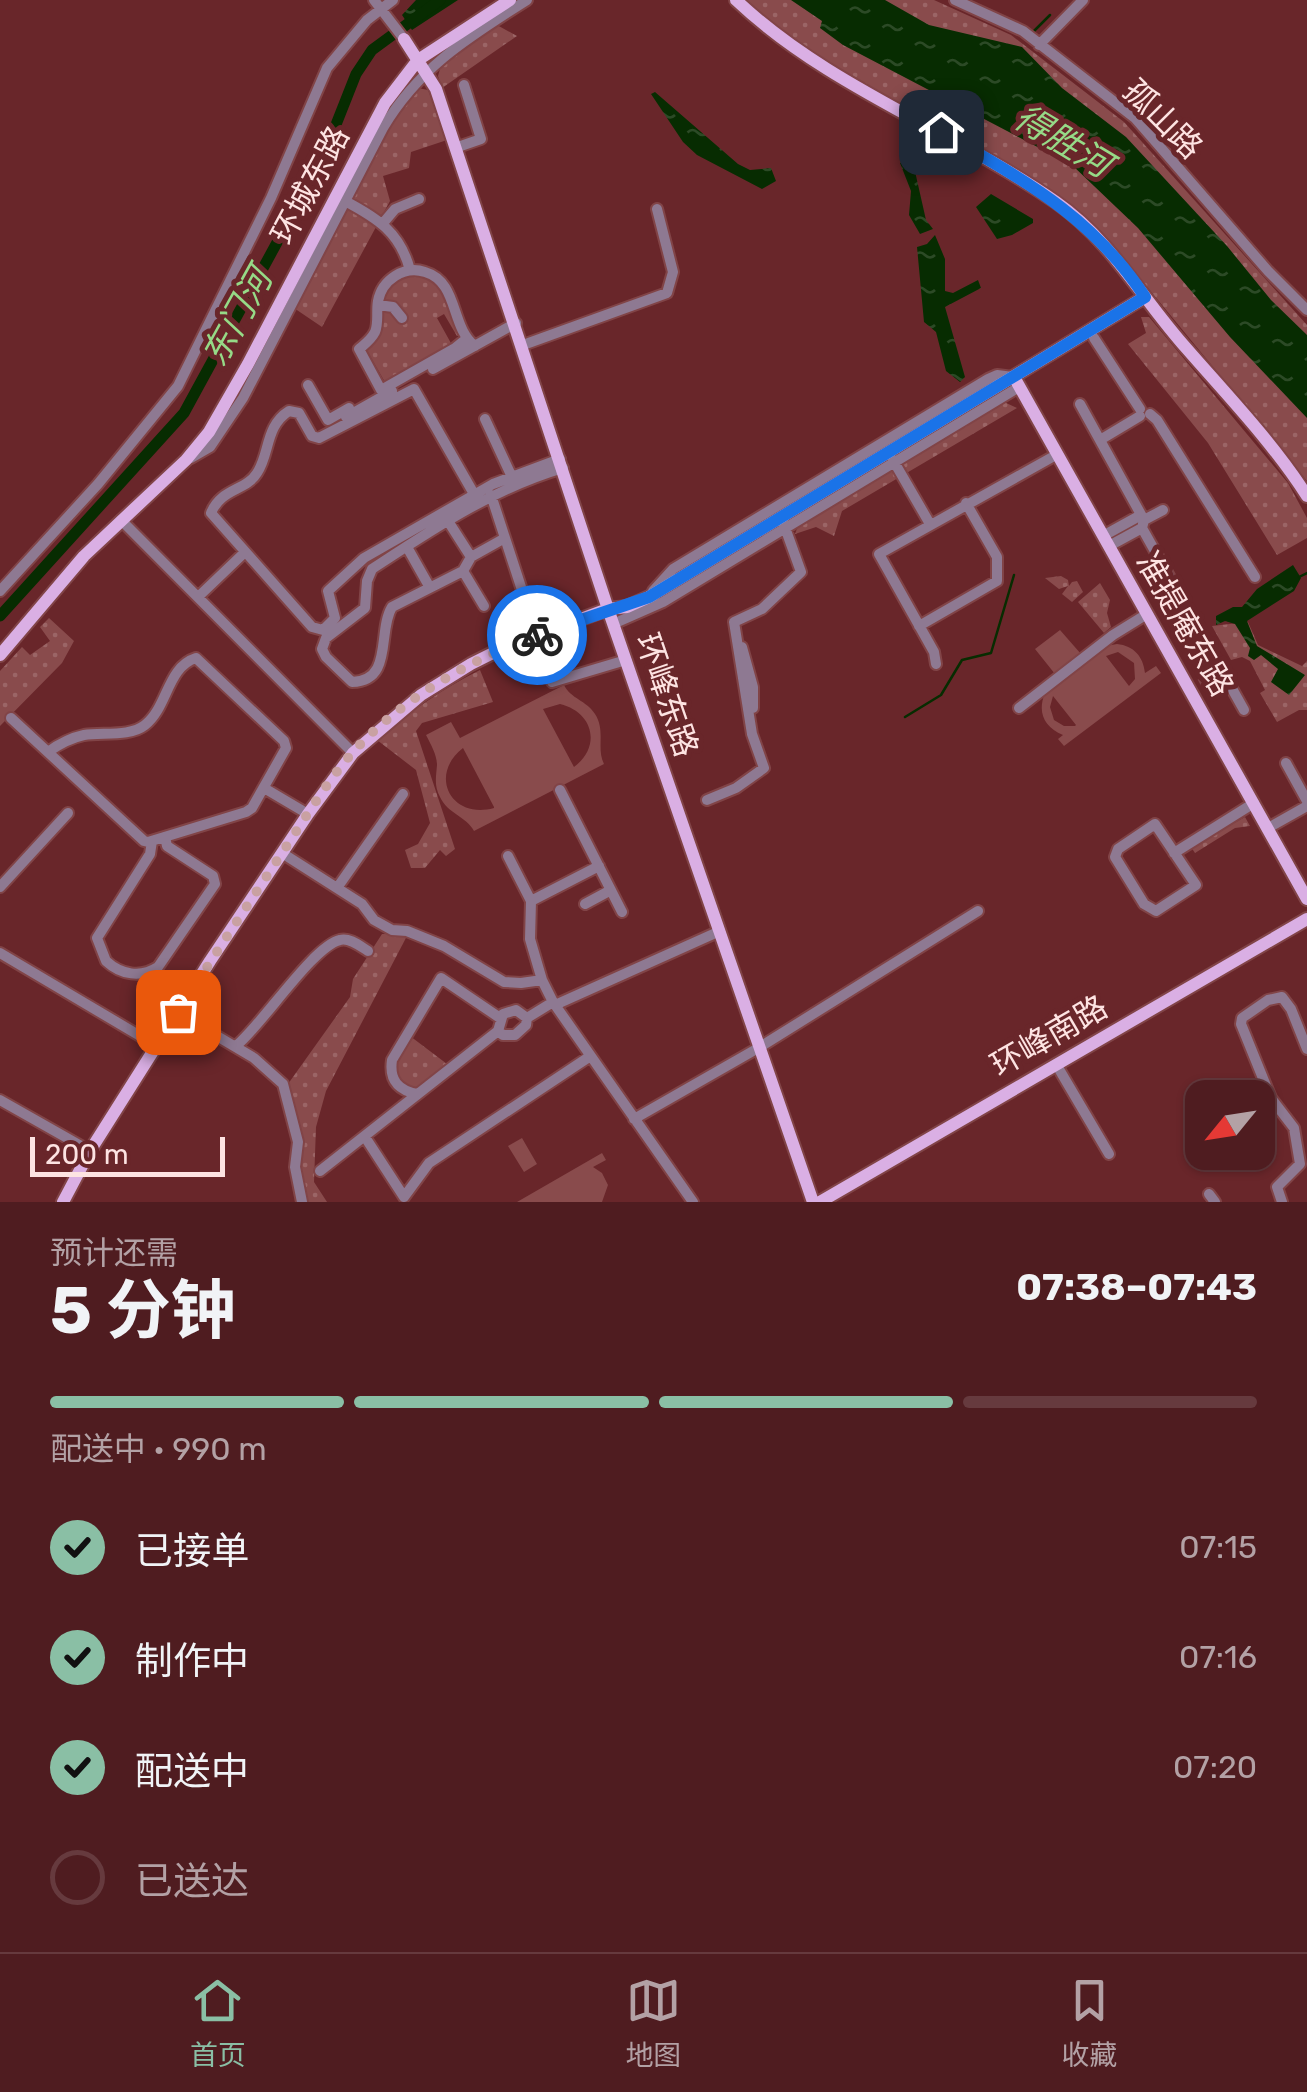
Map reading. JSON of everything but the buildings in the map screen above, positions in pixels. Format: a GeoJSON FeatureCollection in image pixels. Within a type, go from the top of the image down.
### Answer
{"type":"FeatureCollection","features":[{"type":"Feature","properties":{"kind":"main road","name":"环城东路"},"geometry":{"type":"LineString","coordinates":[[0,654],[84,556],[186,460],[209,432],[385,103],[422,66],[510,0]]}},
{"type":"Feature","properties":{"kind":"main road"},"geometry":{"type":"LineString","coordinates":[[736,0],[774,35],[829,72],[925,122],[1055,201],[1093,231],[1282,460],[1307,496]]}},
{"type":"Feature","properties":{"kind":"main road","name":"环峰东路"},"geometry":{"type":"LineString","coordinates":[[404,40],[436,89],[613,624],[816,1202]]}},
{"type":"Feature","properties":{"kind":"main road"},"geometry":{"type":"LineString","coordinates":[[62,1202],[156,1046],[308,814],[353,752],[421,695],[505,647],[608,608],[627,607],[649,597],[1016,382],[1145,297]]}},
{"type":"Feature","properties":{"kind":"main road"},"geometry":{"type":"LineString","coordinates":[[962,408],[1016,382]]}},
{"type":"Feature","properties":{"kind":"main road","name":"准提庵东路"},"geometry":{"type":"LineString","coordinates":[[1016,382],[1147,614],[1200,684],[1254,803],[1307,899]]}},
{"type":"Feature","properties":{"kind":"main road","name":"环峰南路"},"geometry":{"type":"LineString","coordinates":[[816,1202],[1307,919]]}},
{"type":"Feature","properties":{"kind":"street"},"geometry":{"type":"LineString","coordinates":[[0,590],[98,484],[178,386],[271,198],[327,68],[366,20],[393,0]]}},
{"type":"Feature","properties":{"kind":"street"},"geometry":{"type":"LineString","coordinates":[[186,460],[210,447],[232,418],[345,201],[422,66],[526,0]]}},
{"type":"Feature","properties":{"kind":"street","name":"孤山路"},"geometry":{"type":"LineString","coordinates":[[955,0],[1023,30],[1136,118],[1268,271],[1307,310]]}},
{"type":"Feature","properties":{"kind":"street"},"geometry":{"type":"LineString","coordinates":[[1040,44],[1084,0]]}},
{"type":"Feature","properties":{"kind":"street"},"geometry":{"type":"LineString","coordinates":[[381,8],[404,40]]}},
{"type":"Feature","properties":{"kind":"street"},"geometry":{"type":"LineString","coordinates":[[455,148],[481,139],[464,85]]}},
{"type":"Feature","properties":{"kind":"street"},"geometry":{"type":"LineString","coordinates":[[384,222],[394,209],[418,198]]}},
{"type":"Feature","properties":{"kind":"street"},"geometry":{"type":"LineString","coordinates":[[345,201],[384,222],[399,242],[410,270]]}},
{"type":"Feature","properties":{"kind":"street"},"geometry":{"type":"LineString","coordinates":[[523,345],[667,293],[674,272],[657,209]]}},
{"type":"Feature","properties":{"kind":"street"},"geometry":{"type":"LineString","coordinates":[[381,390],[358,349],[376,330],[378,305],[387,282],[410,270],[430,274],[445,285],[470,342]]}},
{"type":"Feature","properties":{"kind":"street"},"geometry":{"type":"LineString","coordinates":[[378,305],[392,308],[402,318]]}},
{"type":"Feature","properties":{"kind":"street"},"geometry":{"type":"LineString","coordinates":[[308,386],[328,420],[455,348],[516,323]]}},
{"type":"Feature","properties":{"kind":"street"},"geometry":{"type":"LineString","coordinates":[[1094,338],[1143,413],[1158,420],[1255,577]]}},
{"type":"Feature","properties":{"kind":"street"},"geometry":{"type":"LineString","coordinates":[[320,431],[470,342]]}},
{"type":"Feature","properties":{"kind":"street"},"geometry":{"type":"LineString","coordinates":[[613,624],[663,602],[781,517],[988,379],[996,375],[1016,382]]}},
{"type":"Feature","properties":{"kind":"street"},"geometry":{"type":"LineString","coordinates":[[474,494],[414,388],[319,438],[312,436],[299,413],[289,410],[278,420],[262,452],[257,473],[212,507],[212,519],[312,627],[323,630],[335,618],[328,594],[330,587],[364,558],[511,476],[562,463]]}},
{"type":"Feature","properties":{"kind":"street"},"geometry":{"type":"LineString","coordinates":[[1080,404],[1244,710]]}},
{"type":"Feature","properties":{"kind":"street"},"geometry":{"type":"LineString","coordinates":[[1100,440],[1143,413]]}},
{"type":"Feature","properties":{"kind":"street"},"geometry":{"type":"LineString","coordinates":[[485,419],[511,476]]}},
{"type":"Feature","properties":{"kind":"street"},"geometry":{"type":"LineString","coordinates":[[936,664],[879,554],[1056,454]]}},
{"type":"Feature","properties":{"kind":"street"},"geometry":{"type":"LineString","coordinates":[[892,457],[930,524]]}},
{"type":"Feature","properties":{"kind":"street"},"geometry":{"type":"LineString","coordinates":[[505,538],[471,557],[463,571],[429,586],[388,612],[383,658],[368,678],[352,682],[326,656],[322,649],[326,638],[365,608],[372,570],[492,495],[562,463]]}},
{"type":"Feature","properties":{"kind":"street"},"geometry":{"type":"LineString","coordinates":[[492,495],[522,587]]}},
{"type":"Feature","properties":{"kind":"street"},"geometry":{"type":"LineString","coordinates":[[919,626],[997,581],[998,558],[966,503]]}},
{"type":"Feature","properties":{"kind":"street"},"geometry":{"type":"LineString","coordinates":[[1106,541],[1163,510]]}},
{"type":"Feature","properties":{"kind":"street"},"geometry":{"type":"LineString","coordinates":[[707,800],[736,788],[764,768],[752,734],[734,622],[762,610],[801,572],[781,517]]}},
{"type":"Feature","properties":{"kind":"street"},"geometry":{"type":"LineString","coordinates":[[121,520],[353,752]]}},
{"type":"Feature","properties":{"kind":"street"},"geometry":{"type":"LineString","coordinates":[[448,520],[471,557]]}},
{"type":"Feature","properties":{"kind":"street"},"geometry":{"type":"LineString","coordinates":[[406,547],[429,586]]}},
{"type":"Feature","properties":{"kind":"street"},"geometry":{"type":"LineString","coordinates":[[198,597],[244,553]]}},
{"type":"Feature","properties":{"kind":"street"},"geometry":{"type":"LineString","coordinates":[[463,571],[484,606]]}},
{"type":"Feature","properties":{"kind":"street"},"geometry":{"type":"LineString","coordinates":[[1020,708],[1113,635],[1147,614]]}},
{"type":"Feature","properties":{"kind":"street"},"geometry":{"type":"LineString","coordinates":[[11,718],[144,841],[246,812],[286,754],[284,741],[196,658],[174,675],[163,705],[144,726],[78,736],[48,752]]}},
{"type":"Feature","properties":{"kind":"street"},"geometry":{"type":"LineString","coordinates":[[552,682],[626,660]]}},
{"type":"Feature","properties":{"kind":"street"},"geometry":{"type":"LineString","coordinates":[[1200,684],[1222,672]]}},
{"type":"Feature","properties":{"kind":"street"},"geometry":{"type":"LineString","coordinates":[[1268,828],[1307,803],[1286,764]]}},
{"type":"Feature","properties":{"kind":"street"},"geometry":{"type":"LineString","coordinates":[[264,788],[308,814]]}},
{"type":"Feature","properties":{"kind":"street"},"geometry":{"type":"LineString","coordinates":[[560,790],[622,912]]}},
{"type":"Feature","properties":{"kind":"street"},"geometry":{"type":"LineString","coordinates":[[337,888],[403,794]]}},
{"type":"Feature","properties":{"kind":"street"},"geometry":{"type":"LineString","coordinates":[[1174,853],[1254,803]]}},
{"type":"Feature","properties":{"kind":"street"},"geometry":{"type":"LineString","coordinates":[[0,887],[68,813]]}},
{"type":"Feature","properties":{"kind":"street"},"geometry":{"type":"LineString","coordinates":[[1155,824],[1174,853],[1196,885],[1160,909],[1152,910],[1116,862],[1116,853],[1155,824]]}},
{"type":"Feature","properties":{"kind":"street"},"geometry":{"type":"LineString","coordinates":[[152,841],[150,854],[97,938],[106,961],[131,974],[158,968],[214,884],[213,876],[167,846],[165,837]]}},
{"type":"Feature","properties":{"kind":"street"},"geometry":{"type":"LineString","coordinates":[[282,853],[362,904],[374,920],[392,930],[407,931],[444,946],[504,982],[542,980]]}},
{"type":"Feature","properties":{"kind":"street"},"geometry":{"type":"LineString","coordinates":[[508,856],[531,900],[530,939],[554,1004],[693,1202]]}},
{"type":"Feature","properties":{"kind":"street"},"geometry":{"type":"LineString","coordinates":[[531,900],[599,866]]}},
{"type":"Feature","properties":{"kind":"street"},"geometry":{"type":"LineString","coordinates":[[585,904],[611,890]]}},
{"type":"Feature","properties":{"kind":"street"},"geometry":{"type":"LineString","coordinates":[[634,1120],[760,1047],[978,911]]}},
{"type":"Feature","properties":{"kind":"street"},"geometry":{"type":"LineString","coordinates":[[527,1018],[720,931]]}},
{"type":"Feature","properties":{"kind":"street"},"geometry":{"type":"LineString","coordinates":[[236,1046],[331,944],[340,939],[350,940],[368,951]]}},
{"type":"Feature","properties":{"kind":"street"},"geometry":{"type":"LineString","coordinates":[[0,953],[156,1046]]}},
{"type":"Feature","properties":{"kind":"street"},"geometry":{"type":"LineString","coordinates":[[417,1094],[395,1082],[390,1069],[441,978],[500,1018]]}},
{"type":"Feature","properties":{"kind":"street"},"geometry":{"type":"LineString","coordinates":[[1282,1202],[1278,1187],[1300,1164],[1295,1130],[1271,1098],[1242,1018],[1268,1000],[1282,998],[1291,1009],[1307,1049]]}},
{"type":"Feature","properties":{"kind":"street"},"geometry":{"type":"LineString","coordinates":[[320,1171],[498,1031],[500,1018],[509,1011],[516,1010],[527,1018]]}},
{"type":"Feature","properties":{"kind":"street"},"geometry":{"type":"LineString","coordinates":[[178,1012],[254,1058],[286,1090],[298,1142],[295,1167],[302,1202]]}},
{"type":"Feature","properties":{"kind":"street"},"geometry":{"type":"LineString","coordinates":[[498,1031],[515,1035],[527,1018]]}},
{"type":"Feature","properties":{"kind":"street"},"geometry":{"type":"LineString","coordinates":[[366,1138],[404,1197],[429,1163],[589,1057]]}},
{"type":"Feature","properties":{"kind":"street"},"geometry":{"type":"LineString","coordinates":[[1056,1064],[1109,1154]]}},
{"type":"Feature","properties":{"kind":"street"},"geometry":{"type":"LineString","coordinates":[[0,1100],[90,1151]]}},
{"type":"Feature","properties":{"kind":"shaded area"},"geometry":{"type":"Polygon","coordinates":[[[745,0],[934,0],[1011,35],[1124,122],[1307,325],[1307,481],[1101,231],[1059,197],[996,157],[839,71],[777,32],[745,0]]]}},
{"type":"Feature","properties":{"kind":"shaded area"},"geometry":{"type":"Polygon","coordinates":[[[497,25],[517,36],[442,88],[438,76],[442,62],[497,25]]]}},
{"type":"Feature","properties":{"kind":"shaded area"},"geometry":{"type":"Polygon","coordinates":[[[418,88],[428,90],[447,140],[411,152],[409,168],[383,176],[390,201],[322,327],[291,306],[397,112],[418,88]]]}},
{"type":"Feature","properties":{"kind":"shaded area"},"geometry":{"type":"Polygon","coordinates":[[[411,272],[437,280],[462,334],[457,336],[444,314],[437,318],[452,345],[386,384],[366,349],[383,295],[411,272]]]}},
{"type":"Feature","properties":{"kind":"shaded area"},"geometry":{"type":"Polygon","coordinates":[[[1141,317],[1149,317],[1288,483],[1307,518],[1307,538],[1277,555],[1208,443],[1128,344],[1146,333],[1141,317]]]}},
{"type":"Feature","properties":{"kind":"shaded area"},"geometry":{"type":"Polygon","coordinates":[[[1004,402],[1017,408],[842,511],[834,536],[816,527],[795,534],[798,526],[1004,402]]]}},
{"type":"Feature","properties":{"kind":"shaded area"},"geometry":{"type":"Polygon","coordinates":[[[1061,576],[1069,586],[1077,581],[1083,592],[1072,602],[1062,594],[1068,586],[1059,589],[1045,578],[1061,576]]]}},
{"type":"Feature","properties":{"kind":"shaded area"},"geometry":{"type":"Polygon","coordinates":[[[1100,583],[1110,600],[1107,613],[1111,627],[1104,633],[1078,602],[1100,583]]]}},
{"type":"Feature","properties":{"kind":"shaded area"},"geometry":{"type":"Polygon","coordinates":[[[49,618],[74,641],[62,663],[0,726],[0,671],[22,647],[30,655],[50,641],[40,627],[49,618]]]}},
{"type":"Feature","properties":{"kind":"shaded area"},"geometry":{"type":"Polygon","coordinates":[[[1248,622],[1258,645],[1302,666],[1307,661],[1307,710],[1277,722],[1260,693],[1265,690],[1250,661],[1242,657],[1231,660],[1212,626],[1248,622]]]}},
{"type":"Feature","properties":{"kind":"shaded area"},"geometry":{"type":"Polygon","coordinates":[[[1060,630],[1081,654],[1055,674],[1035,649],[1060,630]]]}},
{"type":"Feature","properties":{"kind":"shaded area"},"geometry":{"type":"Polygon","coordinates":[[[1106,646],[1128,647],[1140,657],[1145,673],[1156,666],[1161,673],[1064,746],[1058,739],[1063,735],[1044,718],[1045,693],[1106,646]],[[1118,652],[1106,656],[1129,686],[1135,679],[1134,663],[1118,652]],[[1053,696],[1050,707],[1054,720],[1064,726],[1075,726],[1076,725],[1053,696]]]}},
{"type":"Feature","properties":{"kind":"shaded area"},"geometry":{"type":"Polygon","coordinates":[[[480,670],[493,702],[422,723],[416,731],[455,849],[446,856],[440,850],[425,868],[411,868],[405,850],[418,844],[430,823],[416,770],[377,740],[426,702],[480,670]]]}},
{"type":"Feature","properties":{"kind":"shaded area"},"geometry":{"type":"Polygon","coordinates":[[[564,685],[595,714],[604,764],[474,831],[440,797],[436,758],[426,735],[451,722],[460,738],[564,685]],[[560,704],[543,709],[574,767],[588,749],[590,731],[580,714],[560,704]],[[463,748],[447,770],[449,793],[466,807],[494,808],[494,807],[463,748]]]}},
{"type":"Feature","properties":{"kind":"shaded area"},"geometry":{"type":"Polygon","coordinates":[[[1245,817],[1250,826],[1235,828],[1195,853],[1191,847],[1245,817]]]}},
{"type":"Feature","properties":{"kind":"shaded area"},"geometry":{"type":"Polygon","coordinates":[[[382,934],[408,934],[326,1091],[316,1127],[314,1182],[327,1202],[308,1202],[299,1172],[299,1143],[288,1084],[350,997],[353,979],[382,934]]]}},
{"type":"Feature","properties":{"kind":"shaded area"},"geometry":{"type":"Polygon","coordinates":[[[410,1036],[447,1064],[414,1089],[402,1086],[394,1067],[410,1036]]]}},
{"type":"Feature","properties":{"kind":"shaded area"},"geometry":{"type":"Polygon","coordinates":[[[522,1138],[537,1164],[524,1172],[508,1146],[522,1138]]]}},
{"type":"Feature","properties":{"kind":"shaded area"},"geometry":{"type":"Polygon","coordinates":[[[602,1153],[606,1160],[593,1167],[602,1173],[608,1185],[602,1202],[517,1202],[602,1153]]]}},
{"type":"Feature","properties":{"kind":"water"},"geometry":{"type":"Polygon","coordinates":[[[416,0],[458,0],[412,30],[402,15],[416,0]]]}},
{"type":"Feature","properties":{"kind":"water","name":"得胜河"},"geometry":{"type":"Polygon","coordinates":[[[791,0],[885,0],[929,25],[1022,47],[1062,88],[1126,137],[1307,335],[1307,418],[1230,337],[1138,228],[1072,165],[843,45],[820,28],[822,21],[791,0]]]}},
{"type":"Feature","properties":{"kind":"water"},"geometry":{"type":"Polygon","coordinates":[[[655,92],[738,164],[750,170],[771,168],[776,181],[762,189],[697,155],[683,142],[651,94],[655,92]]]}},
{"type":"Feature","properties":{"kind":"water"},"geometry":{"type":"Polygon","coordinates":[[[912,158],[926,220],[933,229],[920,234],[909,215],[911,191],[900,163],[912,158]]]}},
{"type":"Feature","properties":{"kind":"water"},"geometry":{"type":"Polygon","coordinates":[[[991,194],[1033,219],[1033,223],[997,239],[976,207],[991,194]]]}},
{"type":"Feature","properties":{"kind":"water"},"geometry":{"type":"Polygon","coordinates":[[[935,235],[945,259],[945,291],[953,293],[978,280],[981,288],[945,307],[965,377],[960,382],[946,371],[936,332],[924,322],[917,247],[927,244],[935,235]]]}},
{"type":"Feature","properties":{"kind":"water"},"geometry":{"type":"Polygon","coordinates":[[[1293,565],[1301,578],[1294,591],[1247,621],[1257,646],[1305,675],[1289,695],[1271,682],[1278,669],[1261,655],[1254,660],[1248,656],[1250,648],[1235,624],[1225,621],[1216,625],[1216,616],[1242,607],[1257,589],[1293,565]]]}},
{"type":"Feature","properties":{"kind":"waterway","name":"东门河"},"geometry":{"type":"LineString","coordinates":[[0,616],[184,413],[322,160],[356,74],[372,50],[440,0]]}},
{"type":"Feature","properties":{"kind":"waterway"},"geometry":{"type":"LineString","coordinates":[[1031,34],[1050,15]]}},
{"type":"Feature","properties":{"kind":"waterway"},"geometry":{"type":"LineString","coordinates":[[1299,577],[1307,573]]}},
{"type":"Feature","properties":{"kind":"waterway"},"geometry":{"type":"LineString","coordinates":[[905,717],[941,695],[962,660],[991,653],[1014,575]]}},
{"type":"Feature","properties":{"kind":"tunnel"},"geometry":{"type":"LineString","coordinates":[[1200,684],[1211,678]]}},
{"type":"Feature","properties":{"kind":"way so far"},"geometry":{"type":"LineString","coordinates":[[178,1012],[353,752],[421,695],[453,674],[537,635]]}},
{"type":"Feature","properties":{"kind":"route"},"geometry":{"type":"LineString","coordinates":[[537,635],[649,597],[1145,297],[1108,248],[1078,218],[941,132]]}}]}
